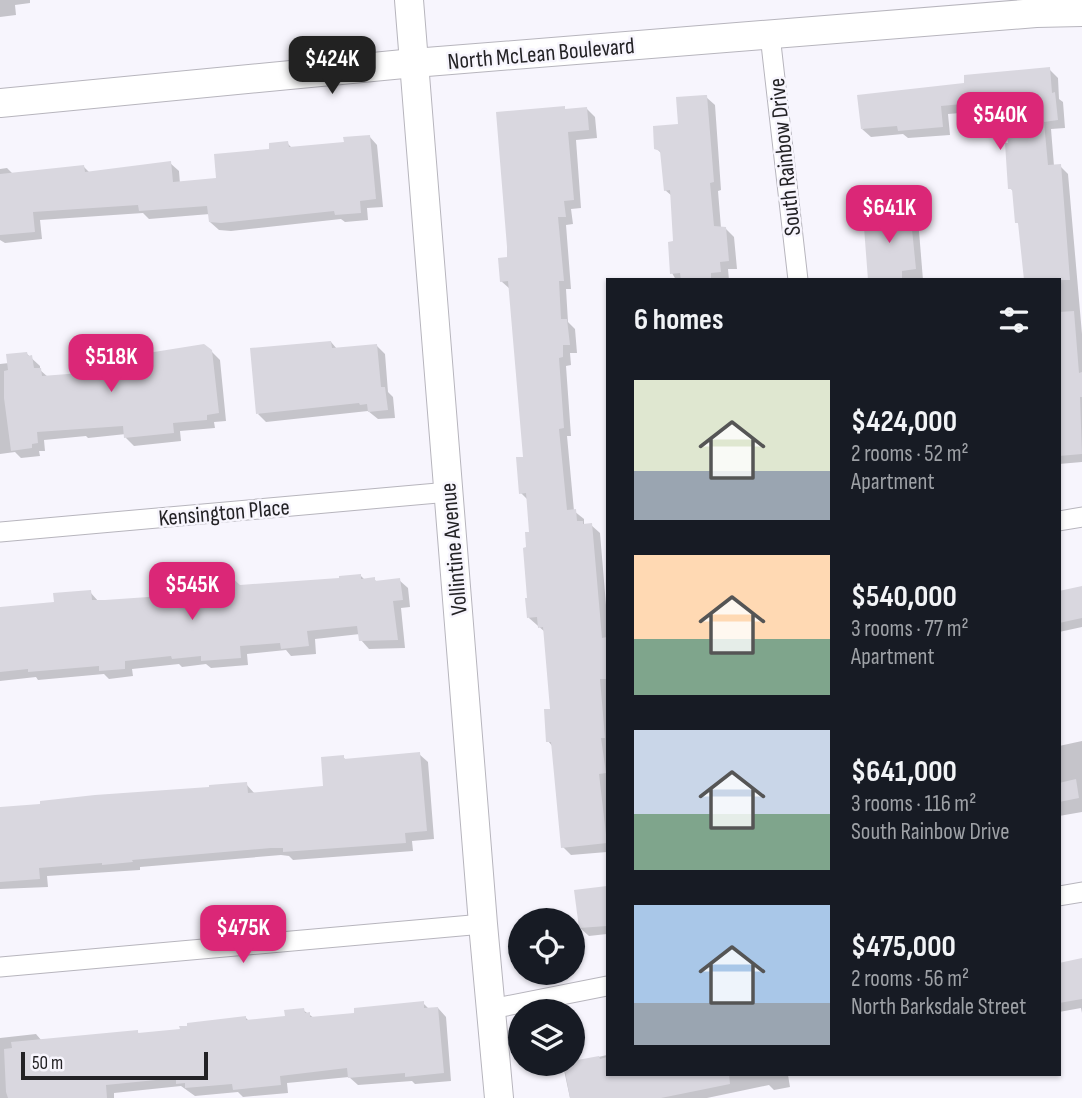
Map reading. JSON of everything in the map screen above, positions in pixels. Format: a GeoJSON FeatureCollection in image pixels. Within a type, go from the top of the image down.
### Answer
{"type":"FeatureCollection","features":[{"type":"Feature","properties":{"kind":"street","name":"Vollintine Avenue"},"geometry":{"type":"LineString","coordinates":[[409,0],[499,1098]]}},
{"type":"Feature","properties":{"kind":"street","name":"North McLean Boulevard"},"geometry":{"type":"LineString","coordinates":[[0,103],[414,63],[770,35],[1037,7],[1082,12]]}},
{"type":"Feature","properties":{"kind":"street","name":"South Rainbow Drive"},"geometry":{"type":"LineString","coordinates":[[770,35],[797,278]]}},
{"type":"Feature","properties":{"kind":"street","name":"Kensington Place"},"geometry":{"type":"LineString","coordinates":[[0,532],[449,492]]}},
{"type":"Feature","properties":{"kind":"street"},"geometry":{"type":"LineString","coordinates":[[1061,521],[1082,517]]}},
{"type":"Feature","properties":{"kind":"street"},"geometry":{"type":"LineString","coordinates":[[1061,897],[1082,892]]}},
{"type":"Feature","properties":{"kind":"street"},"geometry":{"type":"LineString","coordinates":[[0,967],[483,924]]}},
{"type":"Feature","properties":{"kind":"street"},"geometry":{"type":"LineString","coordinates":[[491,1009],[606,986]]}},
{"type":"Feature","properties":{"kind":"building"},"geometry":{"type":"Polygon","coordinates":[[[1050,67],[1058,120],[1044,122],[1048,165],[1061,164],[1070,280],[1024,278],[1012,189],[1008,189],[1004,100],[941,106],[943,127],[898,131],[897,126],[861,129],[857,95],[964,83],[964,75],[1050,67]]]}},
{"type":"Feature","properties":{"kind":"building"},"geometry":{"type":"Polygon","coordinates":[[[707,95],[714,182],[710,183],[714,226],[726,227],[729,261],[720,262],[721,272],[711,273],[711,278],[681,278],[680,273],[670,274],[668,242],[673,241],[670,190],[664,191],[660,151],[654,149],[653,126],[678,124],[676,97],[707,95]]]}},
{"type":"Feature","properties":{"kind":"building"},"geometry":{"type":"Polygon","coordinates":[[[565,106],[565,109],[587,107],[589,130],[568,132],[574,200],[564,201],[566,217],[558,217],[564,281],[559,281],[561,319],[567,319],[570,345],[563,345],[563,357],[559,358],[564,428],[559,429],[567,510],[576,509],[577,521],[583,521],[583,524],[592,523],[602,638],[606,637],[606,679],[600,679],[605,738],[601,738],[606,773],[599,774],[606,843],[561,848],[551,742],[546,742],[544,709],[550,709],[543,627],[538,628],[537,617],[527,618],[525,598],[523,548],[526,547],[525,532],[529,532],[526,493],[519,494],[516,457],[523,457],[508,281],[500,282],[498,258],[507,257],[507,247],[496,112],[565,106]]]}},
{"type":"Feature","properties":{"kind":"building"},"geometry":{"type":"Polygon","coordinates":[[[370,135],[376,199],[360,201],[361,213],[335,215],[334,211],[221,223],[209,222],[207,206],[139,211],[138,205],[33,212],[35,232],[0,235],[0,174],[84,165],[85,172],[171,161],[173,182],[216,178],[214,154],[269,149],[269,143],[288,141],[289,147],[344,142],[343,137],[370,135]]]}},
{"type":"Feature","properties":{"kind":"building"},"geometry":{"type":"Polygon","coordinates":[[[910,209],[916,269],[902,271],[902,278],[868,278],[863,214],[910,209]]]}},
{"type":"Feature","properties":{"kind":"building"},"geometry":{"type":"Polygon","coordinates":[[[1074,311],[1079,373],[1082,372],[1082,454],[1061,456],[1061,312],[1074,311]]]}},
{"type":"Feature","properties":{"kind":"building"},"geometry":{"type":"Polygon","coordinates":[[[331,341],[332,348],[377,344],[381,387],[385,387],[388,410],[368,412],[367,404],[359,403],[256,414],[250,348],[331,341]]]}},
{"type":"Feature","properties":{"kind":"building"},"geometry":{"type":"Polygon","coordinates":[[[204,344],[212,350],[219,413],[207,415],[207,420],[173,423],[174,433],[124,438],[123,426],[37,432],[38,443],[32,444],[32,448],[11,451],[4,398],[4,371],[8,370],[6,354],[27,352],[28,356],[32,355],[34,368],[41,368],[42,376],[81,373],[79,361],[204,344]]]}},
{"type":"Feature","properties":{"kind":"building"},"geometry":{"type":"Polygon","coordinates":[[[361,574],[361,579],[375,577],[375,581],[400,578],[403,600],[393,601],[398,640],[359,641],[357,626],[307,631],[309,646],[281,649],[280,643],[240,646],[241,658],[201,661],[201,656],[172,659],[171,656],[125,661],[125,669],[99,671],[99,666],[0,672],[0,607],[54,602],[53,593],[91,590],[92,600],[206,593],[205,588],[211,587],[221,576],[229,575],[240,585],[361,574]]]}},
{"type":"Feature","properties":{"kind":"building"},"geometry":{"type":"Polygon","coordinates":[[[1082,586],[1082,618],[1061,623],[1061,591],[1082,586]]]}},
{"type":"Feature","properties":{"kind":"building"},"geometry":{"type":"Polygon","coordinates":[[[420,752],[427,831],[405,833],[406,843],[283,852],[283,848],[271,848],[102,865],[39,868],[40,879],[0,882],[0,807],[95,795],[247,782],[248,793],[323,786],[321,757],[344,755],[344,759],[420,752]]]}},
{"type":"Feature","properties":{"kind":"building"},"geometry":{"type":"Polygon","coordinates":[[[1076,779],[1079,798],[1061,802],[1061,783],[1076,779]]]}},
{"type":"Feature","properties":{"kind":"building"},"geometry":{"type":"Polygon","coordinates":[[[606,886],[606,926],[585,928],[585,908],[576,908],[574,890],[606,886]]]}},
{"type":"Feature","properties":{"kind":"building"},"geometry":{"type":"Polygon","coordinates":[[[1082,958],[1082,999],[1061,1003],[1061,963],[1082,958]]]}},
{"type":"Feature","properties":{"kind":"building"},"geometry":{"type":"Polygon","coordinates":[[[424,1001],[424,1008],[438,1007],[444,1073],[348,1078],[347,1068],[280,1076],[281,1085],[233,1090],[232,1084],[185,1088],[185,1083],[176,1084],[176,1078],[106,1085],[107,1098],[8,1098],[6,1092],[4,1049],[12,1048],[11,1042],[138,1030],[138,1033],[180,1029],[179,1026],[187,1026],[187,1023],[246,1016],[246,1020],[285,1016],[284,1010],[304,1008],[305,1013],[310,1012],[310,1017],[354,1013],[354,1008],[424,1001]]]}},
{"type":"Feature","properties":{"kind":"building"},"geometry":{"type":"Polygon","coordinates":[[[599,1056],[600,1059],[606,1057],[606,1076],[729,1076],[730,1084],[661,1098],[570,1098],[566,1076],[585,1076],[585,1059],[599,1056]]]}}]}
